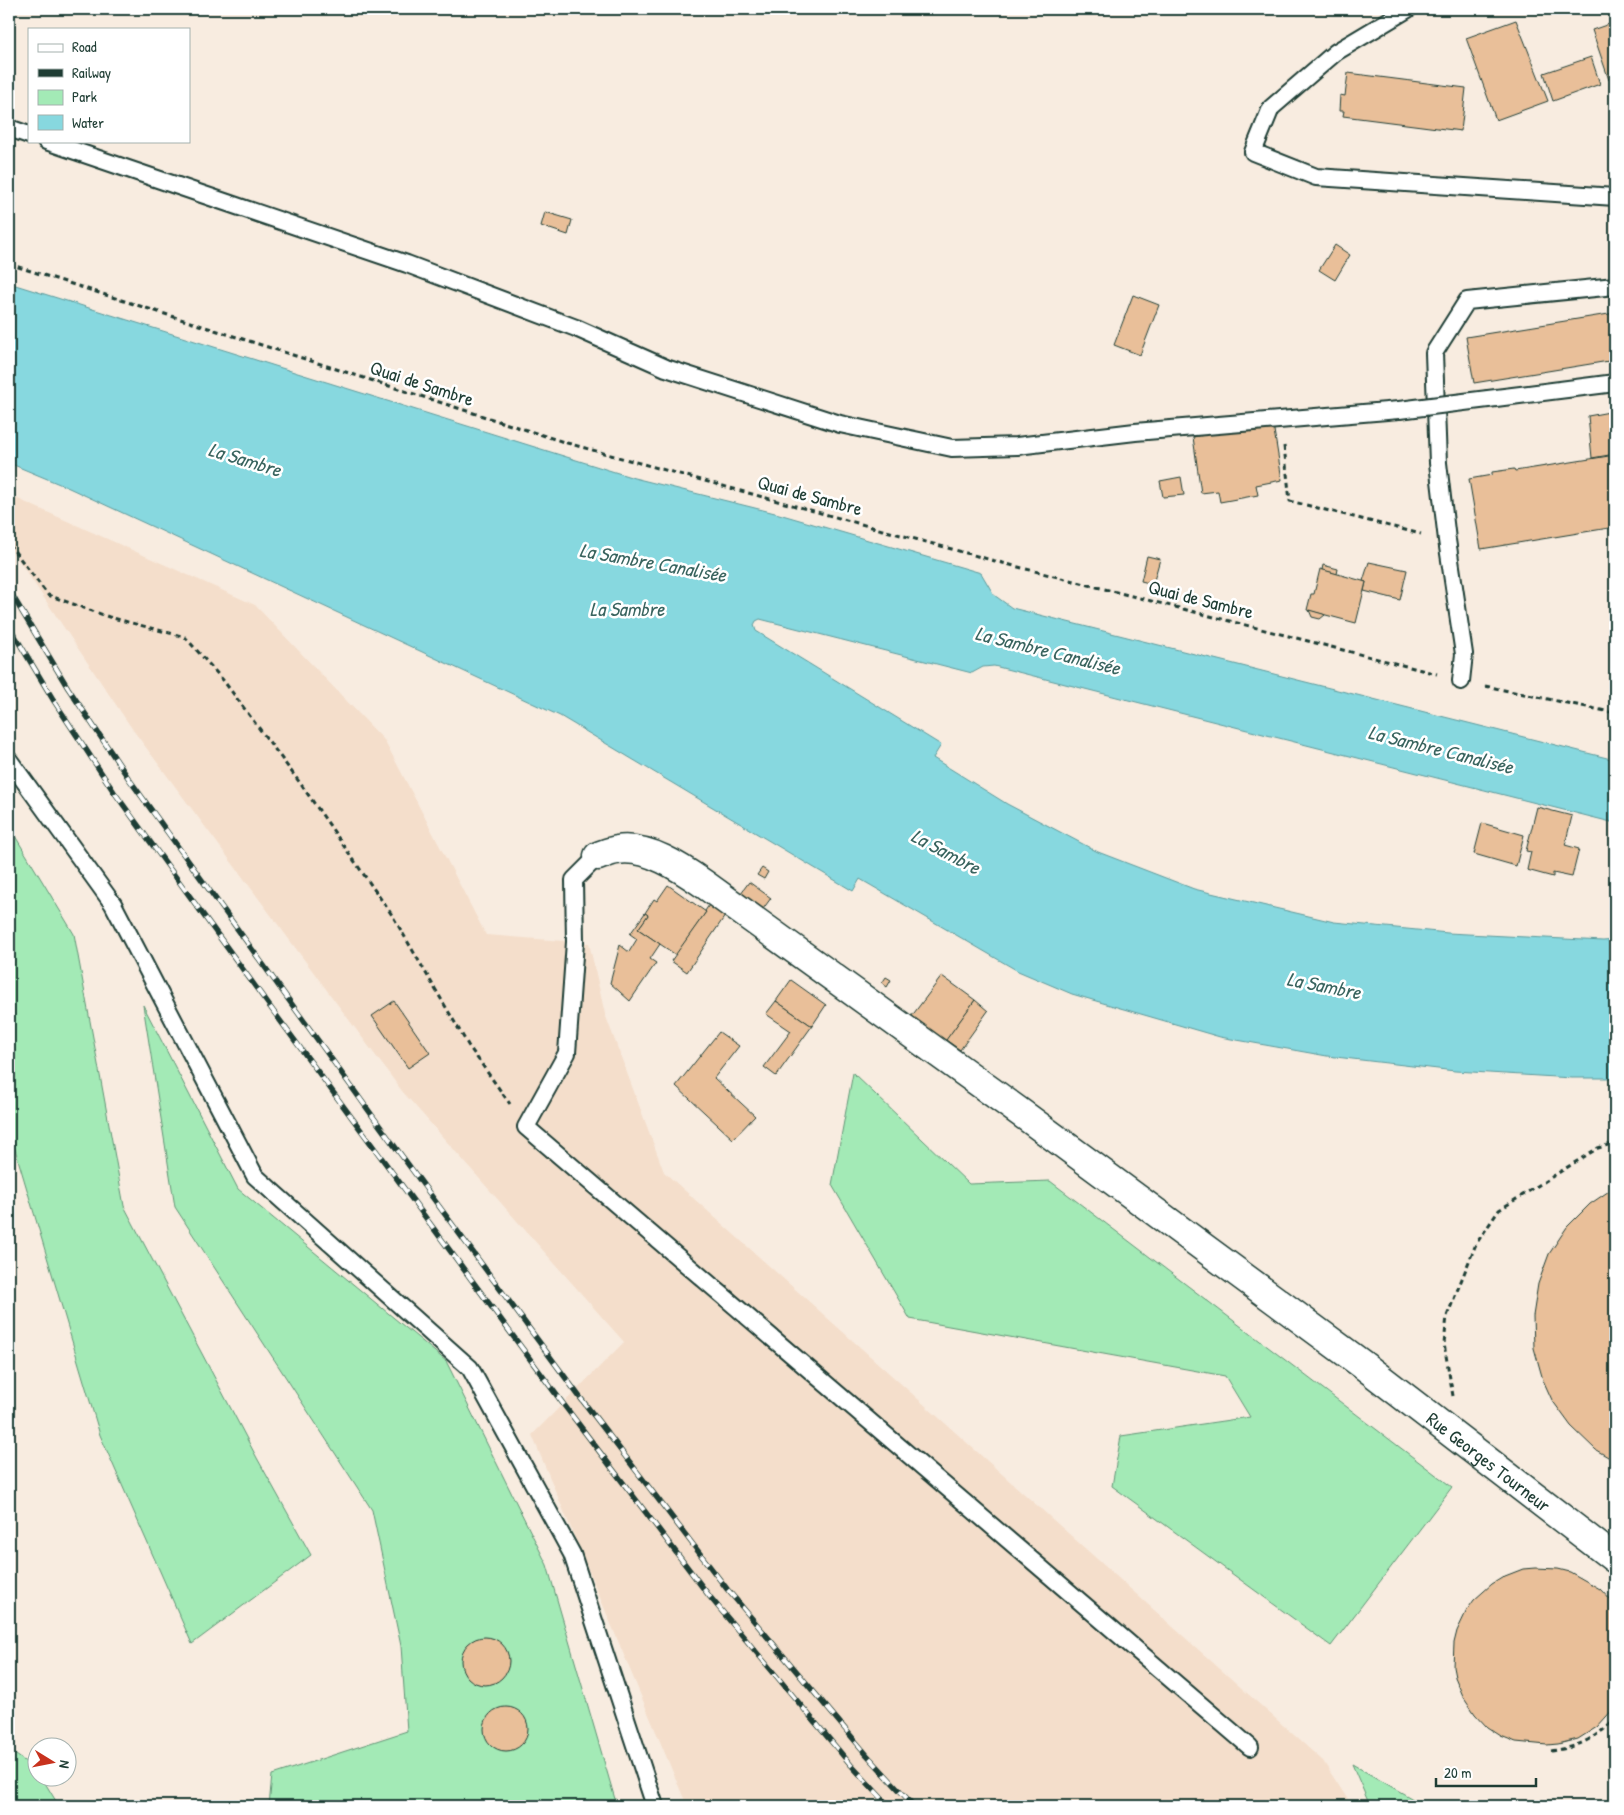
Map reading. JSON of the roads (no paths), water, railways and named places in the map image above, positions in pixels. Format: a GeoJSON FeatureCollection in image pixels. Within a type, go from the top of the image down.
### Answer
{"type":"FeatureCollection","features":[{"type":"Feature","properties":{"kind":"street","name":"Rue Georges Tourneur"},"geometry":{"type":"LineString","coordinates":[[598,856],[618,850],[638,851],[672,862],[1028,1118],[1362,1365],[1615,1559]]}},
{"type":"Feature","properties":{"kind":"lane"},"geometry":{"type":"LineString","coordinates":[[1408,9],[1336,52],[1271,108],[1253,152],[1316,177],[1615,197]]}},
{"type":"Feature","properties":{"kind":"lane"},"geometry":{"type":"LineString","coordinates":[[9,128],[28,135]]}},
{"type":"Feature","properties":{"kind":"lane"},"geometry":{"type":"LineString","coordinates":[[49,142],[407,264],[576,328],[666,368],[840,424],[952,448],[1017,446],[1135,432],[1399,410],[1615,383]]}},
{"type":"Feature","properties":{"kind":"lane"},"geometry":{"type":"LineString","coordinates":[[1461,681],[1464,654],[1438,463],[1434,353],[1467,301],[1615,286]]}},
{"type":"Feature","properties":{"kind":"lane"},"geometry":{"type":"LineString","coordinates":[[9,760],[113,904],[255,1176],[470,1368],[572,1554],[655,1806]]}},
{"type":"Feature","properties":{"kind":"lane"},"geometry":{"type":"LineString","coordinates":[[598,856],[574,880],[575,942],[568,1054],[526,1127],[1250,1747]]}},
{"type":"Feature","properties":{"kind":"water","name":"La Sambre"},"geometry":{"type":"Polygon","coordinates":[[[9,283],[634,478],[779,514],[981,573],[994,595],[1012,608],[1615,760],[1615,823],[994,666],[983,667],[972,673],[760,619],[754,625],[756,631],[941,745],[933,758],[1007,804],[1098,852],[1194,889],[1334,922],[1448,933],[1603,941],[1615,940],[1615,1078],[1572,1078],[1455,1071],[1327,1056],[1220,1037],[1072,994],[1018,971],[860,879],[853,891],[560,716],[69,488],[9,463],[9,283]]]}},
{"type":"Feature","properties":{"kind":"railway"},"geometry":{"type":"LineString","coordinates":[[9,590],[68,688],[129,779],[382,1129],[579,1396],[727,1589],[867,1755],[914,1806]]}},
{"type":"Feature","properties":{"kind":"railway"},"geometry":{"type":"LineString","coordinates":[[9,626],[54,701],[114,792],[564,1405],[710,1597],[851,1765],[889,1806]]}},
{"type":"Feature","properties":{"kind":"water label","name":"La Sambre Canalisée"},"geometry":{"type":"Point","coordinates":[653,562]}},
{"type":"Feature","properties":{"kind":"water label","name":"La Sambre Canalisée"},"geometry":{"type":"Point","coordinates":[1048,650]}},
{"type":"Feature","properties":{"kind":"water label","name":"La Sambre Canalisée"},"geometry":{"type":"Point","coordinates":[1441,749]}}]}
